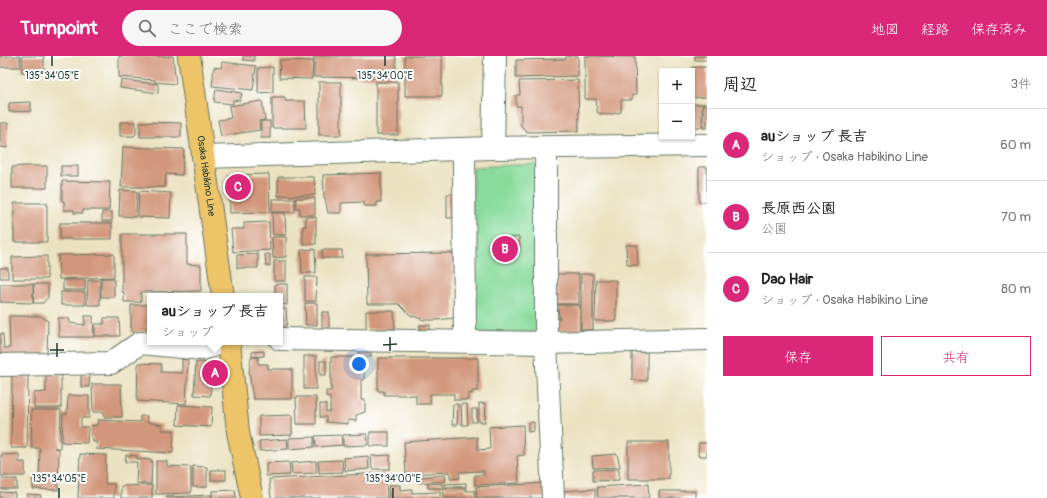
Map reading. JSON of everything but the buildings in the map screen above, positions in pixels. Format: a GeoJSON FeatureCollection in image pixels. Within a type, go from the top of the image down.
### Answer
{"type":"FeatureCollection","features":[{"type":"Feature","properties":{"kind":"main road","name":"Osaka Habikino Line"},"geometry":{"type":"LineString","coordinates":[[189,56],[223,293]]}},
{"type":"Feature","properties":{"kind":"main road"},"geometry":{"type":"LineString","coordinates":[[229,345],[238,432],[252,498]]}},
{"type":"Feature","properties":{"kind":"street"},"geometry":{"type":"LineString","coordinates":[[493,148],[494,56]]}},
{"type":"Feature","properties":{"kind":"street"},"geometry":{"type":"LineString","coordinates":[[203,157],[493,148],[707,145]]}},
{"type":"Feature","properties":{"kind":"street"},"geometry":{"type":"LineString","coordinates":[[546,148],[546,343],[554,498]]}},
{"type":"Feature","properties":{"kind":"street"},"geometry":{"type":"LineString","coordinates":[[464,149],[465,340]]}},
{"type":"Feature","properties":{"kind":"street"},"geometry":{"type":"LineString","coordinates":[[283,340],[465,340],[546,343],[707,340]]}},
{"type":"Feature","properties":{"kind":"street"},"geometry":{"type":"LineString","coordinates":[[0,365],[111,363],[140,343],[147,344]]}},
{"type":"Feature","properties":{"kind":"street"},"geometry":{"type":"LineString","coordinates":[[161,345],[202,349],[213,345]]}},
{"type":"Feature","properties":{"kind":"green space"},"geometry":{"type":"Polygon","coordinates":[[[534,164],[539,169],[541,327],[534,332],[476,332],[471,327],[473,167],[534,164]]]}},
{"type":"Feature","properties":{"kind":"place","name":"Dao Hair"},"geometry":{"type":"Point","coordinates":[238,187]}},
{"type":"Feature","properties":{"kind":"place","name":"長原西公園"},"geometry":{"type":"Point","coordinates":[505,249]}},
{"type":"Feature","properties":{"kind":"place","name":"auショップ 長吉"},"geometry":{"type":"Point","coordinates":[215,373]}}]}
